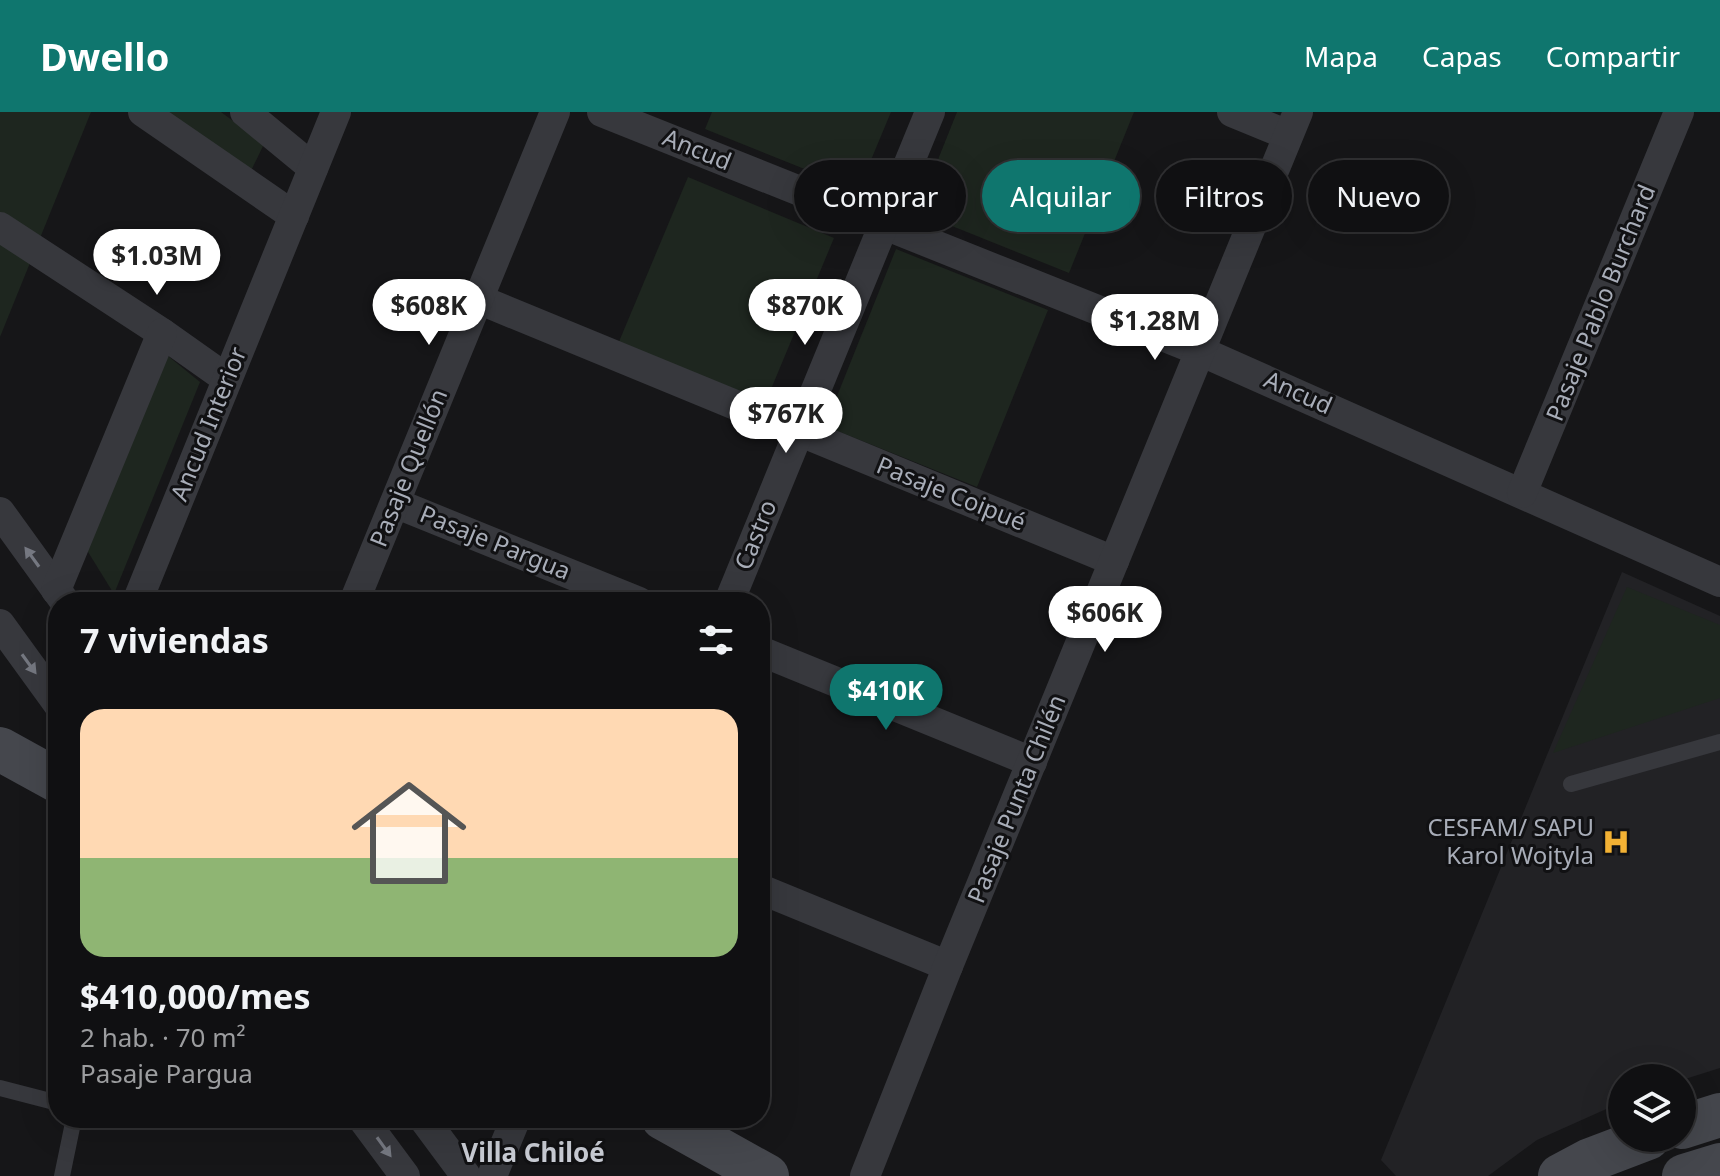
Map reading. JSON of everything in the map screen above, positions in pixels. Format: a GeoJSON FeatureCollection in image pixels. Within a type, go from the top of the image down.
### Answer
{"type":"FeatureCollection","features":[{"type":"Feature","properties":{"kind":"street"},"geometry":{"type":"LineString","coordinates":[[143,112],[294,216]]}},
{"type":"Feature","properties":{"kind":"street"},"geometry":{"type":"LineString","coordinates":[[245,112],[313,168]]}},
{"type":"Feature","properties":{"kind":"street","name":"Ancud Interior"},"geometry":{"type":"LineString","coordinates":[[141,592],[336,112]]}},
{"type":"Feature","properties":{"kind":"street","name":"Pasaje Quellón"},"geometry":{"type":"LineString","coordinates":[[358,592],[555,112]]}},
{"type":"Feature","properties":{"kind":"street","name":"Ancud"},"geometry":{"type":"LineString","coordinates":[[602,112],[794,189]]}},
{"type":"Feature","properties":{"kind":"street","name":"Castro"},"geometry":{"type":"LineString","coordinates":[[910,160],[930,112]]}},
{"type":"Feature","properties":{"kind":"street"},"geometry":{"type":"LineString","coordinates":[[1232,112],[1293,124]]}},
{"type":"Feature","properties":{"kind":"street","name":"Pasaje Pablo Burchard"},"geometry":{"type":"LineString","coordinates":[[1522,493],[1679,112]]}},
{"type":"Feature","properties":{"kind":"street","name":"Pasaje Punta Chilén"},"geometry":{"type":"LineString","coordinates":[[865,1176],[1293,124]]}},
{"type":"Feature","properties":{"kind":"street"},"geometry":{"type":"LineString","coordinates":[[0,227],[227,379]]}},
{"type":"Feature","properties":{"kind":"street","name":"Castro"},"geometry":{"type":"LineString","coordinates":[[733,592],[881,232]]}},
{"type":"Feature","properties":{"kind":"street","name":"Ancud"},"geometry":{"type":"LineString","coordinates":[[902,232],[1200,351],[1720,582]]}},
{"type":"Feature","properties":{"kind":"street","name":"Pasaje Coipué"},"geometry":{"type":"LineString","coordinates":[[478,299],[1114,561]]}},
{"type":"Feature","properties":{"kind":"street"},"geometry":{"type":"LineString","coordinates":[[62,592],[162,333]]}},
{"type":"Feature","properties":{"kind":"street","name":"Pasaje Pargua"},"geometry":{"type":"LineString","coordinates":[[395,503],[614,592]]}},
{"type":"Feature","properties":{"kind":"street"},"geometry":{"type":"LineString","coordinates":[[0,512],[57,592]]}},
{"type":"Feature","properties":{"kind":"street"},"geometry":{"type":"LineString","coordinates":[[0,624],[48,690]]}},
{"type":"Feature","properties":{"kind":"street"},"geometry":{"type":"LineString","coordinates":[[770,655],[1032,762]]}},
{"type":"Feature","properties":{"kind":"street"},"geometry":{"type":"LineString","coordinates":[[0,749],[48,775]]}},
{"type":"Feature","properties":{"kind":"street"},"geometry":{"type":"LineString","coordinates":[[770,893],[948,966]]}},
{"type":"Feature","properties":{"kind":"street"},"geometry":{"type":"LineString","coordinates":[[1696,1123],[1720,1115]]}},
{"type":"Feature","properties":{"kind":"street"},"geometry":{"type":"LineString","coordinates":[[369,1128],[405,1176]]}},
{"type":"Feature","properties":{"kind":"street"},"geometry":{"type":"LineString","coordinates":[[430,1128],[466,1176]]}},
{"type":"Feature","properties":{"kind":"street"},"geometry":{"type":"LineString","coordinates":[[492,1176],[512,1128]]}},
{"type":"Feature","properties":{"kind":"street"},"geometry":{"type":"LineString","coordinates":[[681,1128],[767,1176]]}},
{"type":"Feature","properties":{"kind":"street"},"geometry":{"type":"LineString","coordinates":[[1560,1176],[1611,1152]]}},
{"type":"Feature","properties":{"kind":"street"},"geometry":{"type":"LineString","coordinates":[[1684,1176],[1720,1165]]}},
{"type":"Feature","properties":{"kind":"lane"},"geometry":{"type":"LineString","coordinates":[[1571,784],[1720,742]]}},
{"type":"Feature","properties":{"kind":"lane"},"geometry":{"type":"LineString","coordinates":[[0,1088],[48,1100]]}},
{"type":"Feature","properties":{"kind":"lane"},"geometry":{"type":"LineString","coordinates":[[62,1176],[72,1128]]}},
{"type":"Feature","properties":{"kind":"shaded area"},"geometry":{"type":"Polygon","coordinates":[[[0,112],[91,112],[0,337],[0,112]]]}},
{"type":"Feature","properties":{"kind":"shaded area"},"geometry":{"type":"Polygon","coordinates":[[[161,112],[221,112],[264,144],[249,175],[161,112]]]}},
{"type":"Feature","properties":{"kind":"shaded area"},"geometry":{"type":"Polygon","coordinates":[[[712,112],[891,112],[871,160],[794,160],[794,165],[705,129],[712,112]]]}},
{"type":"Feature","properties":{"kind":"shaded area"},"geometry":{"type":"Polygon","coordinates":[[[957,112],[1134,112],[1115,160],[982,160],[982,232],[1086,232],[1069,273],[966,232],[966,160],[938,160],[957,112]]]}},
{"type":"Feature","properties":{"kind":"shaded area"},"geometry":{"type":"Polygon","coordinates":[[[688,177],[794,221],[794,232],[820,232],[834,238],[764,406],[618,344],[688,177]]]}},
{"type":"Feature","properties":{"kind":"shaded area"},"geometry":{"type":"Polygon","coordinates":[[[896,249],[1048,310],[977,487],[825,426],[896,249]]]}},
{"type":"Feature","properties":{"kind":"shaded area"},"geometry":{"type":"Polygon","coordinates":[[[168,356],[200,382],[115,592],[85,547],[168,356]]]}},
{"type":"Feature","properties":{"kind":"shaded area","name":"CESFAM/ SAPU Karol Wojtyla"},"geometry":{"type":"Polygon","coordinates":[[[1622,572],[1720,616],[1720,1068],[1696,1076],[1696,1064],[1608,1064],[1608,1108],[1537,1140],[1488,1176],[1396,1176],[1381,1160],[1622,572]]]}},
{"type":"Feature","properties":{"kind":"shaded area"},"geometry":{"type":"Polygon","coordinates":[[[1627,587],[1720,625],[1720,698],[1553,753],[1627,587]]]}},
{"type":"Feature","properties":{"kind":"place","name":"CESFAM/ SAPU Karol Wojtyla"},"geometry":{"type":"Point","coordinates":[1616,842]}},
{"type":"Feature","properties":{"kind":"district","name":"Villa Chiloé"},"geometry":{"type":"Point","coordinates":[533,1153]}}]}
